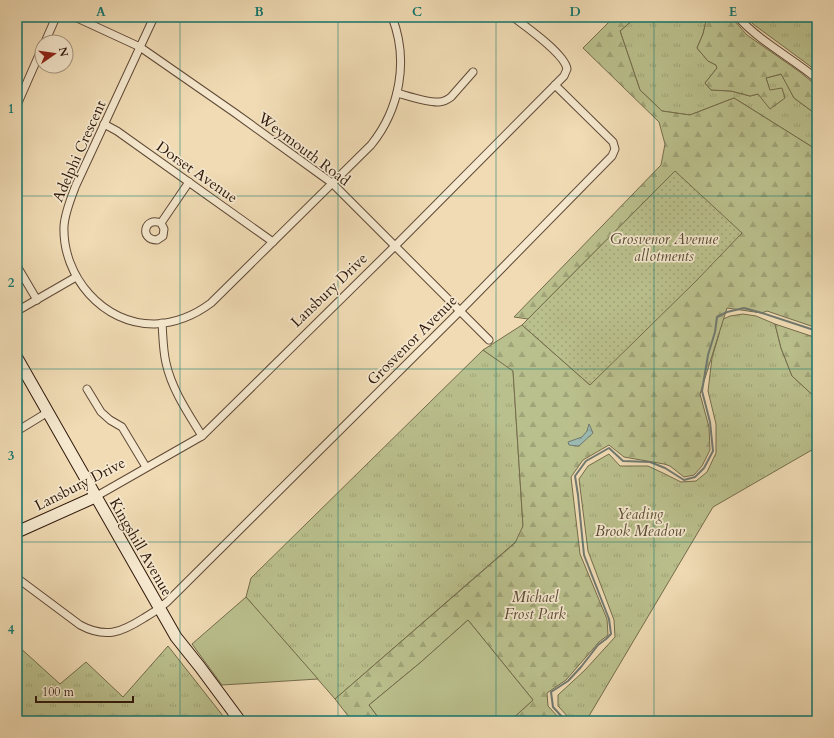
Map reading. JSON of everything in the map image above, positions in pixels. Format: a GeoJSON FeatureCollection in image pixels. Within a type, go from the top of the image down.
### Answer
{"type":"FeatureCollection","features":[{"type":"Feature","properties":{"kind":"street"},"geometry":{"type":"LineString","coordinates":[[49,34],[56,17]]}},
{"type":"Feature","properties":{"kind":"street","name":"Weymouth Road"},"geometry":{"type":"LineString","coordinates":[[75,17],[140,47],[332,183],[489,340]]}},
{"type":"Feature","properties":{"kind":"street","name":"Adelphi Crescent"},"geometry":{"type":"LineString","coordinates":[[154,17],[76,185],[69,204],[64,226],[65,244],[70,263],[76,277],[85,291],[117,315],[141,323],[156,324],[183,318],[205,307],[217,297],[371,145],[381,131],[390,114],[398,93],[400,54],[396,28],[392,17]]}},
{"type":"Feature","properties":{"kind":"street","name":"Lansbury Drive"},"geometry":{"type":"LineString","coordinates":[[17,532],[95,496],[202,436],[395,246],[564,76],[567,71],[566,63],[534,32],[512,17]]}},
{"type":"Feature","properties":{"kind":"street"},"geometry":{"type":"LineString","coordinates":[[738,17],[746,26],[762,39],[817,78]]}},
{"type":"Feature","properties":{"kind":"street"},"geometry":{"type":"LineString","coordinates":[[17,105],[34,66]]}},
{"type":"Feature","properties":{"kind":"street"},"geometry":{"type":"LineString","coordinates":[[398,93],[432,102],[441,102],[448,100],[473,72]]}},
{"type":"Feature","properties":{"kind":"street","name":"Grosvenor Avenue"},"geometry":{"type":"LineString","coordinates":[[17,578],[74,621],[90,630],[105,633],[126,629],[160,609],[460,311],[609,160],[615,152],[613,142],[555,85]]}},
{"type":"Feature","properties":{"kind":"street","name":"Dorset Avenue"},"geometry":{"type":"LineString","coordinates":[[104,124],[117,131],[273,242]]}},
{"type":"Feature","properties":{"kind":"street"},"geometry":{"type":"LineString","coordinates":[[160,223],[189,182]]}},
{"type":"Feature","properties":{"kind":"street"},"geometry":{"type":"LineString","coordinates":[[17,266],[37,300]]}},
{"type":"Feature","properties":{"kind":"street"},"geometry":{"type":"LineString","coordinates":[[17,311],[76,277]]}},
{"type":"Feature","properties":{"kind":"street"},"geometry":{"type":"LineString","coordinates":[[162,323],[164,354],[170,377],[182,402],[202,436]]}},
{"type":"Feature","properties":{"kind":"street","name":"Kingshill Avenue"},"geometry":{"type":"LineString","coordinates":[[17,358],[176,637],[240,721]]}},
{"type":"Feature","properties":{"kind":"street"},"geometry":{"type":"LineString","coordinates":[[87,389],[101,412],[110,420],[122,427],[146,467]]}},
{"type":"Feature","properties":{"kind":"street"},"geometry":{"type":"LineString","coordinates":[[17,431],[48,412]]}},
{"type":"Feature","properties":{"kind":"green space","name":"Michael Frost Park"},"geometry":{"type":"Polygon","coordinates":[[[614,17],[636,17],[620,31],[640,90],[662,111],[690,115],[734,98],[817,150],[817,328],[767,311],[762,313],[727,308],[700,394],[709,427],[710,450],[702,466],[694,475],[684,477],[670,466],[664,464],[624,457],[609,445],[583,460],[571,477],[580,554],[607,619],[608,635],[599,642],[566,680],[547,693],[548,706],[561,721],[510,721],[533,700],[468,620],[421,662],[369,705],[381,721],[352,721],[335,699],[515,543],[523,526],[513,371],[483,350],[522,325],[590,385],[675,171],[528,319],[514,317],[661,165],[665,144],[659,122],[583,48],[614,17]]]}},
{"type":"Feature","properties":{"kind":"green space"},"geometry":{"type":"Polygon","coordinates":[[[636,17],[707,17],[703,34],[697,48],[708,61],[716,65],[717,68],[705,83],[711,90],[731,91],[750,96],[770,91],[766,78],[782,74],[794,98],[817,115],[817,150],[734,98],[690,115],[662,111],[640,90],[620,31],[636,17]]]}},
{"type":"Feature","properties":{"kind":"green space"},"geometry":{"type":"Polygon","coordinates":[[[707,17],[731,17],[747,35],[800,72],[817,86],[817,115],[794,98],[781,74],[766,78],[770,90],[782,88],[785,98],[770,109],[758,94],[750,96],[731,91],[711,90],[705,83],[717,68],[716,65],[708,61],[697,48],[703,34],[707,17]]]}},
{"type":"Feature","properties":{"kind":"green space"},"geometry":{"type":"Polygon","coordinates":[[[746,17],[817,17],[817,72],[753,24],[746,17]]]}},
{"type":"Feature","properties":{"kind":"green space","name":"Grosvenor Avenue allotments"},"geometry":{"type":"Polygon","coordinates":[[[675,171],[742,233],[696,281],[590,385],[522,325],[675,171]]]}},
{"type":"Feature","properties":{"kind":"green space","name":"Yeading Brook Meadow"},"geometry":{"type":"Polygon","coordinates":[[[743,314],[756,316],[775,324],[781,348],[792,376],[817,399],[817,447],[713,507],[586,721],[570,721],[570,719],[558,706],[558,695],[585,670],[615,637],[614,620],[588,551],[579,479],[588,466],[609,454],[620,466],[648,466],[681,482],[696,481],[707,472],[716,453],[716,424],[708,391],[712,358],[719,334],[721,320],[730,316],[743,314]]]}},
{"type":"Feature","properties":{"kind":"green space"},"geometry":{"type":"Polygon","coordinates":[[[775,324],[817,338],[817,399],[792,376],[781,348],[775,324]]]}},
{"type":"Feature","properties":{"kind":"green space"},"geometry":{"type":"Polygon","coordinates":[[[483,350],[513,370],[523,526],[520,538],[335,699],[246,597],[251,578],[483,350]]]}},
{"type":"Feature","properties":{"kind":"green space"},"geometry":{"type":"Polygon","coordinates":[[[246,597],[318,679],[222,685],[192,644],[246,597]]]}},
{"type":"Feature","properties":{"kind":"green space"},"geometry":{"type":"Polygon","coordinates":[[[468,620],[533,700],[510,721],[381,721],[369,705],[421,662],[468,620]]]}},
{"type":"Feature","properties":{"kind":"green space"},"geometry":{"type":"Polygon","coordinates":[[[17,645],[60,684],[86,662],[123,697],[168,646],[227,721],[17,721],[17,688],[19,682],[17,674],[17,645]]]}},
{"type":"Feature","properties":{"kind":"water"},"geometry":{"type":"Polygon","coordinates":[[[589,424],[593,433],[578,446],[569,445],[568,442],[582,437],[587,431],[589,424]]]}},
{"type":"Feature","properties":{"kind":"waterway"},"geometry":{"type":"LineString","coordinates":[[564,721],[564,719],[553,707],[551,692],[568,681],[598,645],[611,634],[609,619],[584,555],[575,476],[586,461],[609,448],[623,461],[650,462],[665,468],[684,480],[695,477],[704,468],[713,451],[710,422],[702,391],[708,355],[715,332],[717,317],[727,312],[744,308],[817,331]]}}]}
